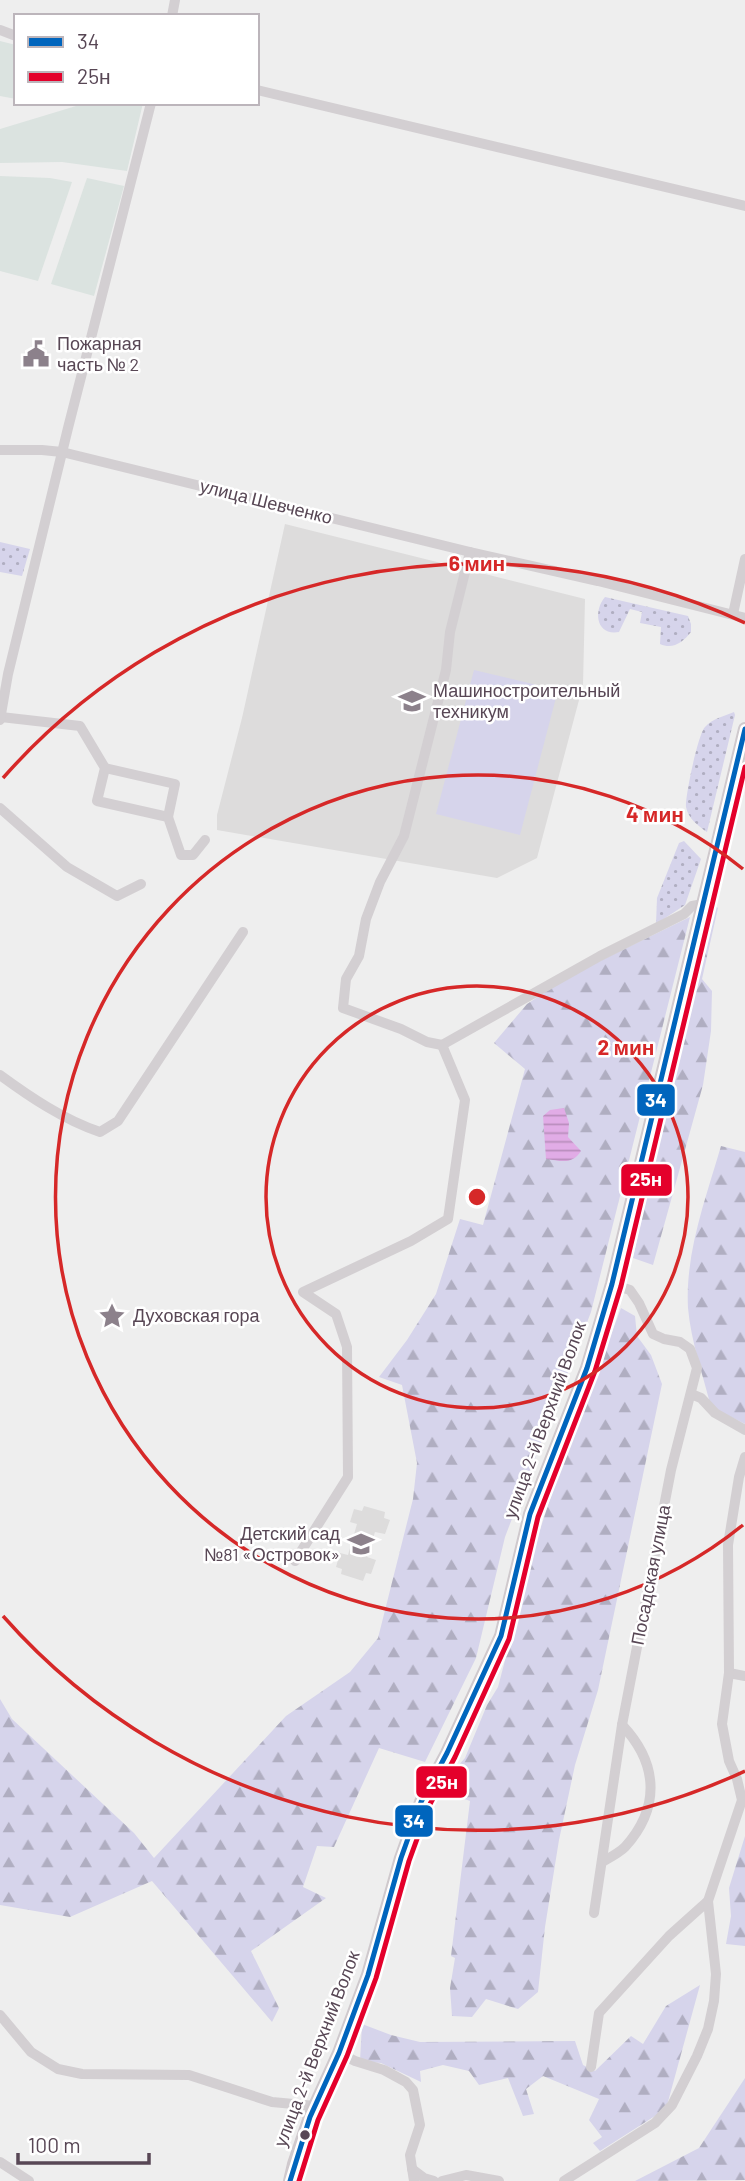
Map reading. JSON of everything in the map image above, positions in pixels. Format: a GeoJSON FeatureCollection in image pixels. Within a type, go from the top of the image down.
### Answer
{"type":"FeatureCollection","features":[{"type":"Feature","properties":{"kind":"main road","name":"улица 2-й Верхний Волок"},"geometry":{"type":"LineString","coordinates":[[290,2181],[315,2106],[340,2053],[368,1975],[401,1858],[421,1802],[447,1753],[501,1636],[530,1514],[587,1368],[612,1284],[745,729]]}},
{"type":"Feature","properties":{"kind":"street"},"geometry":{"type":"LineString","coordinates":[[259,90],[745,206]]}},
{"type":"Feature","properties":{"kind":"street"},"geometry":{"type":"LineString","coordinates":[[150,105],[62,452],[8,674],[0,718],[80,726],[105,768],[97,801],[168,817]]}},
{"type":"Feature","properties":{"kind":"street","name":"улица Шевченко"},"geometry":{"type":"LineString","coordinates":[[0,450],[62,452],[745,618]]}},
{"type":"Feature","properties":{"kind":"street"},"geometry":{"type":"LineString","coordinates":[[470,552],[450,632],[446,670],[404,836],[380,882],[366,919],[359,956],[346,979],[343,1008],[401,1029],[427,1042],[442,1045],[600,956],[684,914],[692,906],[703,904]]}},
{"type":"Feature","properties":{"kind":"street"},"geometry":{"type":"LineString","coordinates":[[733,614],[745,559]]}},
{"type":"Feature","properties":{"kind":"street"},"geometry":{"type":"LineString","coordinates":[[105,768],[175,784],[168,817],[181,855],[193,855],[205,840]]}},
{"type":"Feature","properties":{"kind":"street"},"geometry":{"type":"LineString","coordinates":[[0,808],[67,867],[117,896],[141,884]]}},
{"type":"Feature","properties":{"kind":"street"},"geometry":{"type":"LineString","coordinates":[[0,1075],[24,1093],[100,1132],[118,1121],[243,932]]}},
{"type":"Feature","properties":{"kind":"street"},"geometry":{"type":"LineString","coordinates":[[295,1561],[348,1477],[347,1348],[336,1314],[303,1292],[411,1241],[448,1219],[465,1100],[442,1045]]}},
{"type":"Feature","properties":{"kind":"street","name":"Посадская улица"},"geometry":{"type":"LineString","coordinates":[[594,1913],[622,1725],[671,1470],[697,1368],[690,1349],[680,1342],[653,1334],[630,1290],[612,1284]]}},
{"type":"Feature","properties":{"kind":"street"},"geometry":{"type":"LineString","coordinates":[[691,1394],[701,1398],[715,1413],[745,1430]]}},
{"type":"Feature","properties":{"kind":"street"},"geometry":{"type":"LineString","coordinates":[[564,2181],[655,2123],[672,2105],[708,2029],[716,1974],[708,1901],[742,1800],[729,1761],[722,1724],[729,1673],[728,1545],[745,1457]]}},
{"type":"Feature","properties":{"kind":"street"},"geometry":{"type":"LineString","coordinates":[[729,1673],[745,1676]]}},
{"type":"Feature","properties":{"kind":"street"},"geometry":{"type":"LineString","coordinates":[[602,1862],[624,1849],[646,1817],[651,1794],[645,1754],[635,1738],[622,1725]]}},
{"type":"Feature","properties":{"kind":"street"},"geometry":{"type":"LineString","coordinates":[[591,2067],[599,2013],[669,1936],[708,1901]]}},
{"type":"Feature","properties":{"kind":"street"},"geometry":{"type":"LineString","coordinates":[[0,2015],[31,2052],[58,2069],[82,2074],[189,2076],[272,2102],[315,2106]]}},
{"type":"Feature","properties":{"kind":"street"},"geometry":{"type":"LineString","coordinates":[[340,2053],[384,2070],[406,2082],[413,2090],[420,2125],[410,2155],[414,2181]]}},
{"type":"Feature","properties":{"kind":"street"},"geometry":{"type":"LineString","coordinates":[[0,2162],[29,2181]]}},
{"type":"Feature","properties":{"kind":"street"},"geometry":{"type":"LineString","coordinates":[[412,2169],[424,2178],[434,2181]]}},
{"type":"Feature","properties":{"kind":"street"},"geometry":{"type":"LineString","coordinates":[[442,2181],[466,2175],[499,2181]]}},
{"type":"Feature","properties":{"kind":"shaded area"},"geometry":{"type":"Polygon","coordinates":[[[0,41],[14,44],[14,99],[0,96],[0,41]]]}},
{"type":"Feature","properties":{"kind":"shaded area"},"geometry":{"type":"Polygon","coordinates":[[[79,105],[143,105],[127,171],[62,162],[0,163],[0,129],[79,105]]]}},
{"type":"Feature","properties":{"kind":"shaded area"},"geometry":{"type":"Polygon","coordinates":[[[0,176],[50,178],[72,182],[38,281],[0,271],[0,176]]]}},
{"type":"Feature","properties":{"kind":"shaded area"},"geometry":{"type":"Polygon","coordinates":[[[87,178],[124,186],[94,296],[51,284],[87,178]]]}},
{"type":"Feature","properties":{"kind":"shaded area","name":"Машиностроительный техникум"},"geometry":{"type":"Polygon","coordinates":[[[285,524],[585,599],[583,685],[537,858],[497,878],[217,830],[217,815],[242,718],[285,524]]]}},
{"type":"Feature","properties":{"kind":"shaded area"},"geometry":{"type":"Polygon","coordinates":[[[564,1108],[569,1123],[568,1137],[581,1151],[570,1160],[546,1159],[543,1116],[550,1110],[564,1108]]]}},
{"type":"Feature","properties":{"kind":"shaded area","name":"Детский сад №81 «Островок»"},"geometry":{"type":"Polygon","coordinates":[[[364,1506],[385,1512],[384,1518],[390,1520],[385,1534],[375,1532],[367,1557],[376,1560],[371,1574],[366,1573],[363,1581],[341,1574],[342,1569],[336,1567],[340,1553],[348,1555],[357,1524],[350,1522],[354,1509],[362,1511],[364,1506]]]}},
{"type":"Feature","properties":{"kind":"green space"},"geometry":{"type":"Polygon","coordinates":[[[0,542],[30,549],[22,576],[0,572],[0,542]]]}},
{"type":"Feature","properties":{"kind":"green space"},"geometry":{"type":"Polygon","coordinates":[[[605,597],[688,616],[691,632],[677,644],[665,646],[660,644],[661,627],[640,623],[642,612],[630,609],[619,632],[605,630],[598,615],[605,597]]]}},
{"type":"Feature","properties":{"kind":"green space"},"geometry":{"type":"Polygon","coordinates":[[[474,670],[558,690],[520,835],[436,814],[474,670]]]}},
{"type":"Feature","properties":{"kind":"green space"},"geometry":{"type":"Polygon","coordinates":[[[734,712],[707,832],[691,818],[686,807],[692,766],[705,727],[734,712]]]}},
{"type":"Feature","properties":{"kind":"green space"},"geometry":{"type":"Polygon","coordinates":[[[684,841],[701,859],[685,905],[656,924],[657,898],[679,843],[684,841]]]}},
{"type":"Feature","properties":{"kind":"green space"},"geometry":{"type":"Polygon","coordinates":[[[711,902],[718,908],[702,979],[712,991],[711,1031],[703,1085],[653,1265],[633,1258],[711,902]]]}},
{"type":"Feature","properties":{"kind":"green space"},"geometry":{"type":"Polygon","coordinates":[[[690,917],[591,1312],[505,1537],[476,1658],[425,1762],[379,1748],[334,1847],[317,1846],[303,1887],[326,1898],[251,1951],[279,2008],[272,2022],[152,1881],[70,1917],[0,1905],[0,1699],[12,1719],[134,1833],[154,1858],[286,1716],[350,1672],[378,1638],[413,1499],[417,1463],[402,1385],[379,1377],[407,1340],[436,1294],[460,1219],[483,1225],[525,1069],[494,1043],[527,1004],[573,974],[690,917]]]}},
{"type":"Feature","properties":{"kind":"green space"},"geometry":{"type":"Polygon","coordinates":[[[721,1146],[745,1152],[745,1424],[711,1407],[694,1346],[688,1308],[693,1246],[721,1146]]]}},
{"type":"Feature","properties":{"kind":"green space"},"geometry":{"type":"Polygon","coordinates":[[[621,1308],[635,1316],[637,1336],[651,1355],[662,1384],[598,1690],[575,1765],[559,1840],[538,1992],[518,2009],[486,1999],[472,2017],[452,2016],[450,1988],[455,1958],[451,1956],[470,1801],[437,1789],[465,1758],[487,1705],[498,1687],[536,1542],[621,1308]]]}},
{"type":"Feature","properties":{"kind":"green space"},"geometry":{"type":"Polygon","coordinates":[[[745,1836],[745,1946],[726,1944],[731,1916],[729,1888],[745,1836]]]}},
{"type":"Feature","properties":{"kind":"green space"},"geometry":{"type":"Polygon","coordinates":[[[700,1985],[666,2109],[600,2151],[593,2143],[602,2137],[589,2120],[599,2099],[543,2076],[526,2089],[534,2114],[523,2116],[508,2078],[479,2085],[469,2071],[443,2065],[420,2071],[421,2082],[381,2063],[360,2061],[362,2024],[420,2042],[575,2041],[583,2065],[595,2071],[631,2036],[643,2044],[666,2006],[700,1985]]]}},
{"type":"Feature","properties":{"kind":"green space"},"geometry":{"type":"Polygon","coordinates":[[[745,2078],[745,2180],[635,2181],[699,2148],[745,2078]]]}},
{"type":"Feature","properties":{"kind":"transit line","name":"34"},"geometry":{"type":"LineString","coordinates":[[290,2181],[310,2117],[339,2053],[368,1975],[401,1858],[421,1802],[447,1753],[501,1636],[530,1514],[587,1368],[612,1284],[745,729]]}},
{"type":"Feature","properties":{"kind":"transit line","name":"25н"},"geometry":{"type":"LineString","coordinates":[[299,2181],[318,2120],[347,2056],[376,1978],[409,1861],[429,1806],[455,1757],[509,1639],[538,1517],[595,1371],[621,1286],[745,767]]}},
{"type":"Feature","properties":{"kind":"place","name":"Пожарная часть № 2"},"geometry":{"type":"Point","coordinates":[36,354]}},
{"type":"Feature","properties":{"kind":"place","name":"Машиностроительный техникум"},"geometry":{"type":"Point","coordinates":[412,701]}},
{"type":"Feature","properties":{"kind":"place","name":"Духовская гора"},"geometry":{"type":"Point","coordinates":[112,1316]}},
{"type":"Feature","properties":{"kind":"place","name":"Детский сад №81 «Островок»"},"geometry":{"type":"Point","coordinates":[361,1544]}}]}
